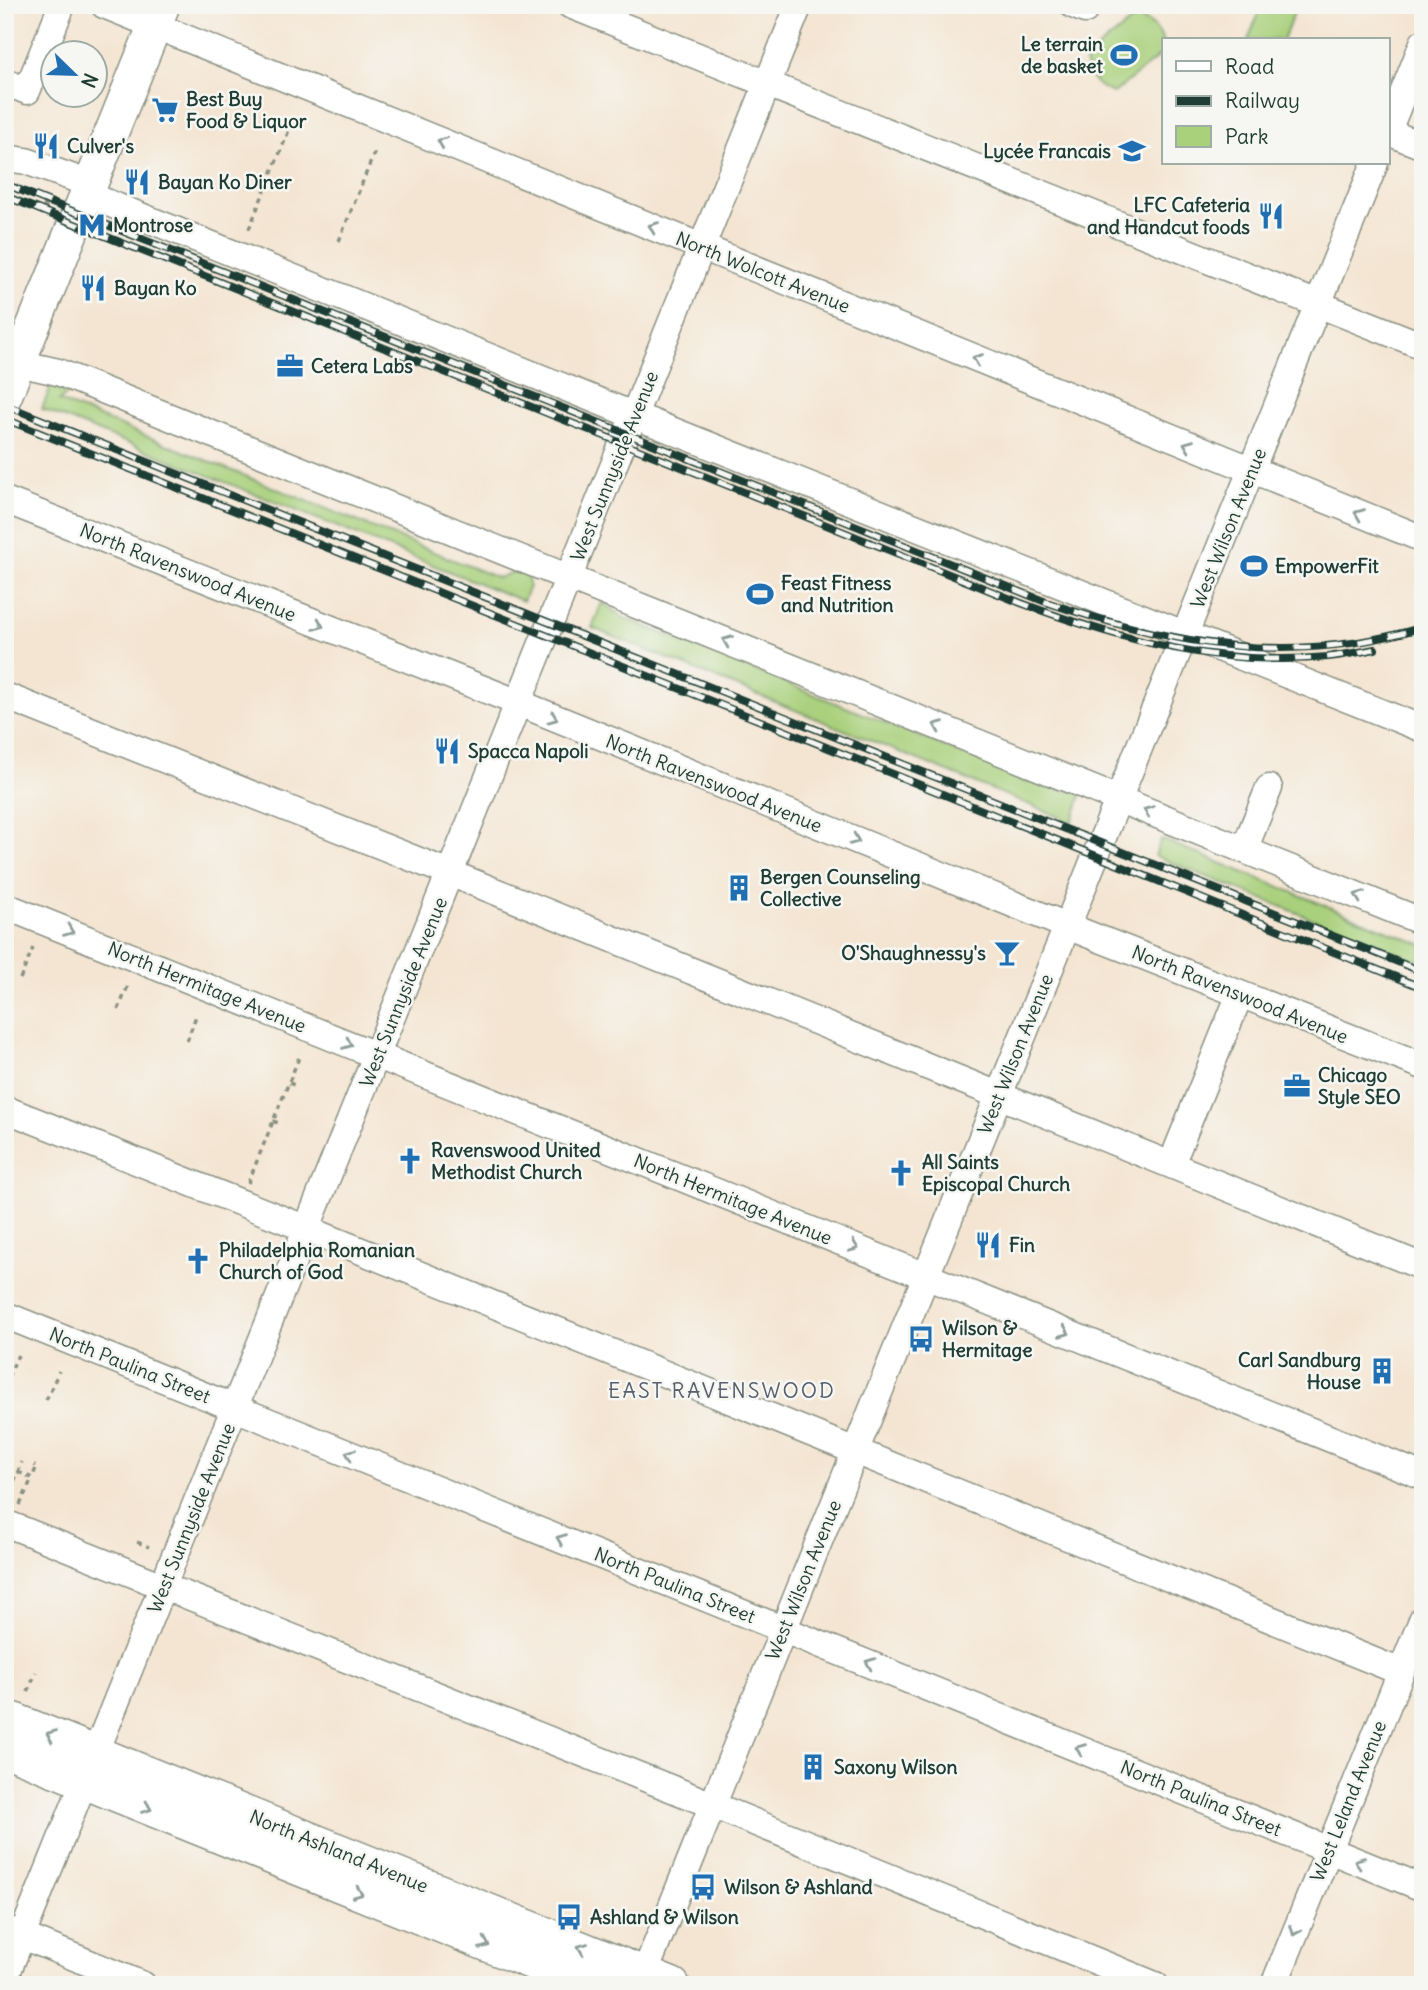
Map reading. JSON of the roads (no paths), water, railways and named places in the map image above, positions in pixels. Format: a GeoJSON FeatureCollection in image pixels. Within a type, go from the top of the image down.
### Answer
{"type":"FeatureCollection","features":[{"type":"Feature","properties":{"kind":"main road"},"geometry":{"type":"LineString","coordinates":[[5,396],[12,363],[88,189],[159,15]]}},
{"type":"Feature","properties":{"kind":"main road","name":"North Ashland Avenue"},"geometry":{"type":"LineString","coordinates":[[5,1716],[90,1768],[587,1985]]}},
{"type":"Feature","properties":{"kind":"main road","name":"North Ashland Avenue"},"geometry":{"type":"LineString","coordinates":[[5,1750],[90,1768],[653,1981]]}},
{"type":"Feature","properties":{"kind":"street"},"geometry":{"type":"LineString","coordinates":[[5,82],[27,91],[62,5]]}},
{"type":"Feature","properties":{"kind":"street","name":"North Wolcott Avenue"},"geometry":{"type":"LineString","coordinates":[[104,5],[159,15],[702,248],[1423,539]]}},
{"type":"Feature","properties":{"kind":"street"},"geometry":{"type":"LineString","coordinates":[[570,5],[1423,346]]}},
{"type":"Feature","properties":{"kind":"street","name":"West Sunnyside Avenue"},"geometry":{"type":"LineString","coordinates":[[5,1978],[14,1932],[90,1768],[799,5]]}},
{"type":"Feature","properties":{"kind":"street"},"geometry":{"type":"LineString","coordinates":[[1390,126],[1423,43]]}},
{"type":"Feature","properties":{"kind":"street"},"geometry":{"type":"LineString","coordinates":[[1390,132],[1423,146]]}},
{"type":"Feature","properties":{"kind":"street"},"geometry":{"type":"LineString","coordinates":[[5,158],[26,161],[634,416],[1423,729]]}},
{"type":"Feature","properties":{"kind":"street","name":"West Wilson Avenue"},"geometry":{"type":"LineString","coordinates":[[653,1981],[713,1805],[1375,164]]}},
{"type":"Feature","properties":{"kind":"street"},"geometry":{"type":"LineString","coordinates":[[12,363],[58,372],[1423,922]]}},
{"type":"Feature","properties":{"kind":"street","name":"North Ravenswood Avenue"},"geometry":{"type":"LineString","coordinates":[[5,500],[1423,1066]]}},
{"type":"Feature","properties":{"kind":"street"},"geometry":{"type":"LineString","coordinates":[[5,696],[1423,1267]]}},
{"type":"Feature","properties":{"kind":"street"},"geometry":{"type":"LineString","coordinates":[[1244,850],[1269,788]]}},
{"type":"Feature","properties":{"kind":"street","name":"North Hermitage Avenue"},"geometry":{"type":"LineString","coordinates":[[5,906],[1423,1476]]}},
{"type":"Feature","properties":{"kind":"street"},"geometry":{"type":"LineString","coordinates":[[1177,1150],[1240,994]]}},
{"type":"Feature","properties":{"kind":"street"},"geometry":{"type":"LineString","coordinates":[[5,1109],[855,1451],[1410,1663]]}},
{"type":"Feature","properties":{"kind":"street","name":"North Paulina Street"},"geometry":{"type":"LineString","coordinates":[[5,1315],[1423,1888]]}},
{"type":"Feature","properties":{"kind":"street"},"geometry":{"type":"LineString","coordinates":[[9,1524],[1155,1985]]}},
{"type":"Feature","properties":{"kind":"street","name":"West Leland Avenue"},"geometry":{"type":"LineString","coordinates":[[1274,1985],[1328,1850],[1410,1663],[1423,1618]]}},
{"type":"Feature","properties":{"kind":"street"},"geometry":{"type":"LineString","coordinates":[[14,1932],[143,1985]]}},
{"type":"Feature","properties":{"kind":"railway"},"geometry":{"type":"LineString","coordinates":[[5,184],[1046,602],[1093,617],[1186,639],[1233,646],[1279,648],[1327,646],[1374,639],[1423,627]]}},
{"type":"Feature","properties":{"kind":"railway"},"geometry":{"type":"LineString","coordinates":[[5,196],[1058,616],[1133,639],[1210,654],[1288,659],[1328,657],[1375,649]]}},
{"type":"Feature","properties":{"kind":"railway"},"geometry":{"type":"LineString","coordinates":[[5,405],[1423,972]]}},
{"type":"Feature","properties":{"kind":"railway"},"geometry":{"type":"LineString","coordinates":[[5,419],[1423,988]]}},
{"type":"Feature","properties":{"kind":"place","name":"Le terrain de basket"},"geometry":{"type":"Point","coordinates":[1124,55]}},
{"type":"Feature","properties":{"kind":"place","name":"Best Buy Food & Liquor"},"geometry":{"type":"Point","coordinates":[165,110]}},
{"type":"Feature","properties":{"kind":"place","name":"Culver's"},"geometry":{"type":"Point","coordinates":[46,146]}},
{"type":"Feature","properties":{"kind":"place","name":"Lycée Francais"},"geometry":{"type":"Point","coordinates":[1132,151]}},
{"type":"Feature","properties":{"kind":"place","name":"Bayan Ko Diner"},"geometry":{"type":"Point","coordinates":[137,182]}},
{"type":"Feature","properties":{"kind":"place","name":"LFC Cafeteria and Handcut foods"},"geometry":{"type":"Point","coordinates":[1271,216]}},
{"type":"Feature","properties":{"kind":"place","name":"Montrose"},"geometry":{"type":"Point","coordinates":[92,225]}},
{"type":"Feature","properties":{"kind":"place","name":"Bayan Ko"},"geometry":{"type":"Point","coordinates":[93,288]}},
{"type":"Feature","properties":{"kind":"place","name":"Cetera Labs"},"geometry":{"type":"Point","coordinates":[290,366]}},
{"type":"Feature","properties":{"kind":"place","name":"EmpowerFit"},"geometry":{"type":"Point","coordinates":[1254,566]}},
{"type":"Feature","properties":{"kind":"place","name":"Feast Fitness and Nutrition"},"geometry":{"type":"Point","coordinates":[760,594]}},
{"type":"Feature","properties":{"kind":"place","name":"Spacca Napoli"},"geometry":{"type":"Point","coordinates":[447,751]}},
{"type":"Feature","properties":{"kind":"place","name":"Bergen Counseling Collective"},"geometry":{"type":"Point","coordinates":[739,888]}},
{"type":"Feature","properties":{"kind":"place","name":"O'Shaughnessy's"},"geometry":{"type":"Point","coordinates":[1007,953]}},
{"type":"Feature","properties":{"kind":"place","name":"Chicago Style SEO"},"geometry":{"type":"Point","coordinates":[1297,1086]}},
{"type":"Feature","properties":{"kind":"place","name":"Ravenswood United Methodist Church"},"geometry":{"type":"Point","coordinates":[410,1161]}},
{"type":"Feature","properties":{"kind":"place","name":"All Saints Episcopal Church"},"geometry":{"type":"Point","coordinates":[901,1173]}},
{"type":"Feature","properties":{"kind":"place","name":"Fin"},"geometry":{"type":"Point","coordinates":[988,1245]}},
{"type":"Feature","properties":{"kind":"place","name":"Philadelphia Romanian Church of God"},"geometry":{"type":"Point","coordinates":[198,1261]}},
{"type":"Feature","properties":{"kind":"place","name":"Wilson & Hermitage"},"geometry":{"type":"Point","coordinates":[921,1339]}},
{"type":"Feature","properties":{"kind":"place","name":"Carl Sandburg House"},"geometry":{"type":"Point","coordinates":[1382,1371]}},
{"type":"Feature","properties":{"kind":"place","name":"Saxony Wilson"},"geometry":{"type":"Point","coordinates":[813,1767]}},
{"type":"Feature","properties":{"kind":"place","name":"Wilson & Ashland"},"geometry":{"type":"Point","coordinates":[703,1887]}},
{"type":"Feature","properties":{"kind":"place","name":"Ashland & Wilson"},"geometry":{"type":"Point","coordinates":[569,1917]}},
{"type":"Feature","properties":{"kind":"district","name":"EAST RAVENSWOOD"},"geometry":{"type":"Point","coordinates":[722,1391]}}]}
